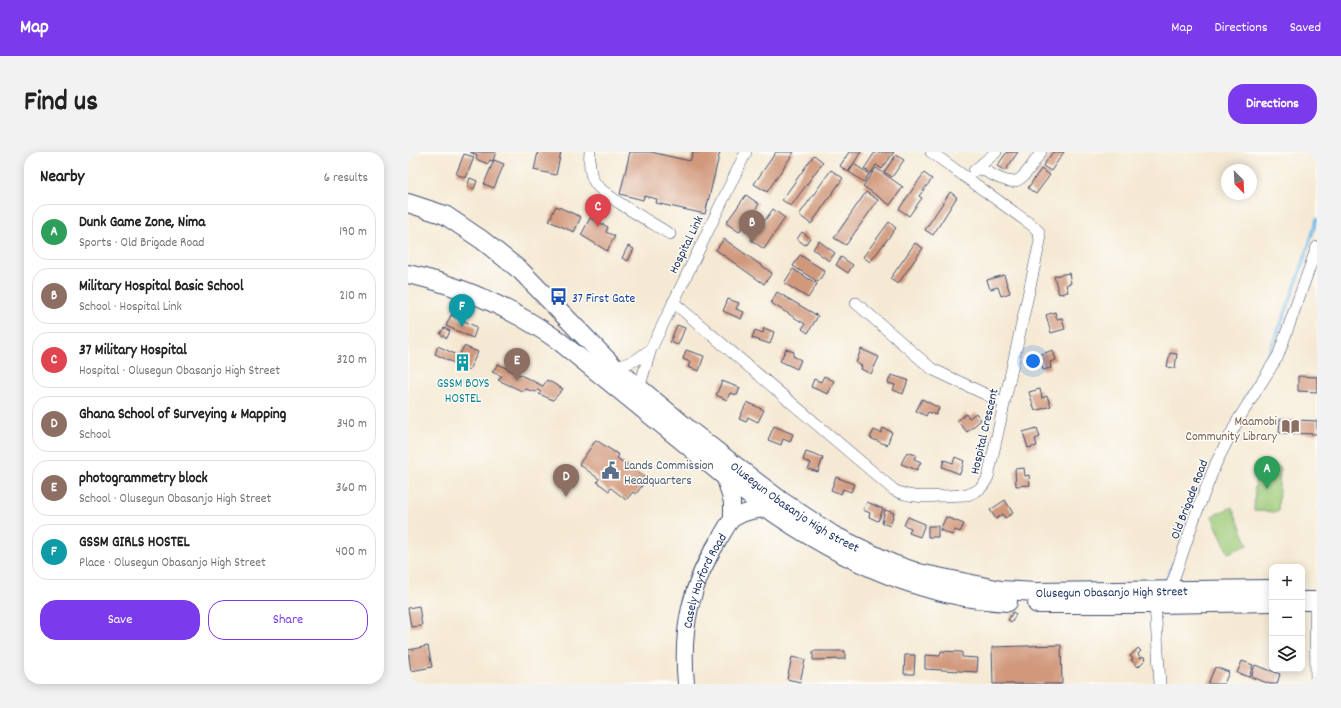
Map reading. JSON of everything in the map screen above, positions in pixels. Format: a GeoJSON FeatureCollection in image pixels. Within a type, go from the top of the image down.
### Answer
{"type":"FeatureCollection","features":[{"type":"Feature","properties":{"kind":"main road"},"geometry":{"type":"LineString","coordinates":[[408,196],[445,215]]}},
{"type":"Feature","properties":{"kind":"main road","name":"Olusegun Obasanjo High Street"},"geometry":{"type":"LineString","coordinates":[[408,203],[445,215],[482,240],[522,271],[615,368],[693,433],[787,504],[833,535],[893,564],[919,573],[1001,590],[1036,592],[1269,589]]}},
{"type":"Feature","properties":{"kind":"main road","name":"Olusegun Obasanjo High Street"},"geometry":{"type":"LineString","coordinates":[[408,275],[450,285],[527,319],[559,341],[768,509],[804,533],[861,564],[936,591],[1000,602],[1155,604],[1269,602]]}},
{"type":"Feature","properties":{"kind":"main road"},"geometry":{"type":"LineString","coordinates":[[1305,591],[1313,598]]}},
{"type":"Feature","properties":{"kind":"street"},"geometry":{"type":"LineString","coordinates":[[590,152],[591,172],[595,182],[604,192],[670,234]]}},
{"type":"Feature","properties":{"kind":"street","name":"Hospital Link"},"geometry":{"type":"LineString","coordinates":[[639,388],[651,349],[746,152]]}},
{"type":"Feature","properties":{"kind":"street","name":"Hospital Crescent"},"geometry":{"type":"LineString","coordinates":[[673,302],[888,487],[901,494],[911,496],[967,495],[983,487],[988,477],[1040,241],[1039,232],[1033,226],[931,152]]}},
{"type":"Feature","properties":{"kind":"street"},"geometry":{"type":"LineString","coordinates":[[965,177],[979,168],[996,152]]}},
{"type":"Feature","properties":{"kind":"street"},"geometry":{"type":"LineString","coordinates":[[979,168],[1005,182],[1012,182],[1026,175],[1041,152]]}},
{"type":"Feature","properties":{"kind":"street","name":"Old Brigade Road"},"geometry":{"type":"LineString","coordinates":[[1170,590],[1194,519],[1216,462],[1238,420],[1269,373],[1278,356],[1317,247]]}},
{"type":"Feature","properties":{"kind":"street"},"geometry":{"type":"LineString","coordinates":[[856,303],[932,369],[1004,403]]}},
{"type":"Feature","properties":{"kind":"street","name":"Hospital Link"},"geometry":{"type":"LineString","coordinates":[[615,368],[636,360],[651,349]]}},
{"type":"Feature","properties":{"kind":"street","name":"Olusegun Obasanjo High Street"},"geometry":{"type":"LineString","coordinates":[[724,475],[732,502],[732,519]]}},
{"type":"Feature","properties":{"kind":"street","name":"Casely Hayford Road"},"geometry":{"type":"LineString","coordinates":[[686,684],[684,637],[694,592],[712,551],[732,519],[751,510],[768,509]]}},
{"type":"Feature","properties":{"kind":"street"},"geometry":{"type":"LineString","coordinates":[[1313,598],[1316,684]]}},
{"type":"Feature","properties":{"kind":"street"},"geometry":{"type":"LineString","coordinates":[[1155,604],[1160,684]]}},
{"type":"Feature","properties":{"kind":"green space"},"geometry":{"type":"Polygon","coordinates":[[[1256,466],[1280,467],[1278,512],[1254,511],[1256,466]]]}},
{"type":"Feature","properties":{"kind":"green space"},"geometry":{"type":"Polygon","coordinates":[[[1232,507],[1248,545],[1228,553],[1212,516],[1232,507]]]}},
{"type":"Feature","properties":{"kind":"building"},"geometry":{"type":"Polygon","coordinates":[[[470,152],[496,152],[493,161],[490,160],[488,164],[476,159],[477,155],[470,152]]]}},
{"type":"Feature","properties":{"kind":"building"},"geometry":{"type":"Polygon","coordinates":[[[538,152],[561,152],[556,175],[534,170],[538,152]]]}},
{"type":"Feature","properties":{"kind":"building"},"geometry":{"type":"Polygon","coordinates":[[[630,152],[651,152],[690,161],[693,152],[720,152],[705,214],[656,203],[657,199],[644,196],[643,200],[620,194],[630,152]]]}},
{"type":"Feature","properties":{"kind":"building"},"geometry":{"type":"Polygon","coordinates":[[[776,152],[794,152],[767,192],[754,184],[776,152]]]}},
{"type":"Feature","properties":{"kind":"building"},"geometry":{"type":"Polygon","coordinates":[[[849,152],[861,152],[848,172],[840,166],[849,152]]]}},
{"type":"Feature","properties":{"kind":"building"},"geometry":{"type":"Polygon","coordinates":[[[875,152],[894,152],[882,169],[876,165],[871,173],[864,169],[875,152]]]}},
{"type":"Feature","properties":{"kind":"building"},"geometry":{"type":"Polygon","coordinates":[[[1007,152],[1018,152],[1005,171],[997,166],[1007,152]]]}},
{"type":"Feature","properties":{"kind":"building"},"geometry":{"type":"Polygon","coordinates":[[[1053,152],[1064,152],[1051,171],[1043,166],[1053,152]]]}},
{"type":"Feature","properties":{"kind":"building"},"geometry":{"type":"Polygon","coordinates":[[[464,154],[474,157],[466,178],[456,174],[464,154]]]}},
{"type":"Feature","properties":{"kind":"building"},"geometry":{"type":"Polygon","coordinates":[[[814,155],[823,162],[791,206],[782,200],[814,155]]]}},
{"type":"Feature","properties":{"kind":"building"},"geometry":{"type":"Polygon","coordinates":[[[896,155],[904,160],[892,177],[884,172],[896,155]]]}},
{"type":"Feature","properties":{"kind":"building"},"geometry":{"type":"Polygon","coordinates":[[[494,160],[504,164],[494,188],[484,184],[494,160]]]}},
{"type":"Feature","properties":{"kind":"building"},"geometry":{"type":"Polygon","coordinates":[[[854,164],[869,174],[864,182],[849,172],[854,164]]]}},
{"type":"Feature","properties":{"kind":"building"},"geometry":{"type":"Polygon","coordinates":[[[876,168],[903,187],[890,205],[863,186],[876,168]]]}},
{"type":"Feature","properties":{"kind":"building"},"geometry":{"type":"Polygon","coordinates":[[[1041,169],[1050,175],[1036,194],[1028,188],[1041,169]]]}},
{"type":"Feature","properties":{"kind":"building"},"geometry":{"type":"Polygon","coordinates":[[[831,170],[843,178],[811,224],[799,215],[831,170]]]}},
{"type":"Feature","properties":{"kind":"building"},"geometry":{"type":"Polygon","coordinates":[[[924,173],[932,179],[919,196],[922,198],[909,216],[899,209],[924,173]]]}},
{"type":"Feature","properties":{"kind":"building"},"geometry":{"type":"Polygon","coordinates":[[[470,178],[477,181],[474,189],[467,187],[470,178]]]}},
{"type":"Feature","properties":{"kind":"building"},"geometry":{"type":"Polygon","coordinates":[[[866,192],[878,200],[846,245],[834,238],[866,192]]]}},
{"type":"Feature","properties":{"kind":"building"},"geometry":{"type":"Polygon","coordinates":[[[950,192],[957,197],[933,235],[925,230],[950,192]]]}},
{"type":"Feature","properties":{"kind":"building"},"geometry":{"type":"Polygon","coordinates":[[[746,195],[759,204],[739,232],[726,223],[746,195]]]}},
{"type":"Feature","properties":{"kind":"building"},"geometry":{"type":"Polygon","coordinates":[[[556,206],[581,217],[574,232],[549,221],[556,206]]]}},
{"type":"Feature","properties":{"kind":"building"},"geometry":{"type":"Polygon","coordinates":[[[773,209],[785,218],[764,249],[751,240],[773,209]]]}},
{"type":"Feature","properties":{"kind":"building"},"geometry":{"type":"Polygon","coordinates":[[[590,218],[608,227],[606,232],[615,236],[607,251],[581,235],[590,218]]]}},
{"type":"Feature","properties":{"kind":"building"},"geometry":{"type":"Polygon","coordinates":[[[889,222],[896,228],[870,262],[863,257],[889,222]]]}},
{"type":"Feature","properties":{"kind":"building"},"geometry":{"type":"Polygon","coordinates":[[[802,232],[810,238],[805,245],[797,239],[802,232]]]}},
{"type":"Feature","properties":{"kind":"building"},"geometry":{"type":"Polygon","coordinates":[[[724,239],[772,273],[764,284],[716,250],[724,239]]]}},
{"type":"Feature","properties":{"kind":"building"},"geometry":{"type":"Polygon","coordinates":[[[819,241],[835,253],[829,261],[813,249],[819,241]]]}},
{"type":"Feature","properties":{"kind":"building"},"geometry":{"type":"Polygon","coordinates":[[[915,243],[923,248],[898,284],[890,279],[915,243]]]}},
{"type":"Feature","properties":{"kind":"building"},"geometry":{"type":"Polygon","coordinates":[[[628,246],[634,249],[628,261],[622,258],[628,246]]]}},
{"type":"Feature","properties":{"kind":"building"},"geometry":{"type":"Polygon","coordinates":[[[800,255],[825,271],[818,282],[793,266],[800,255]]]}},
{"type":"Feature","properties":{"kind":"building"},"geometry":{"type":"Polygon","coordinates":[[[841,257],[853,265],[848,273],[836,265],[841,257]]]}},
{"type":"Feature","properties":{"kind":"building"},"geometry":{"type":"Polygon","coordinates":[[[793,269],[817,284],[808,298],[784,283],[793,269]]]}},
{"type":"Feature","properties":{"kind":"building"},"geometry":{"type":"Polygon","coordinates":[[[1069,273],[1071,283],[1066,285],[1068,292],[1059,294],[1054,276],[1069,273]]]}},
{"type":"Feature","properties":{"kind":"building"},"geometry":{"type":"Polygon","coordinates":[[[1004,275],[1010,293],[1001,296],[998,287],[990,289],[987,280],[1004,275]]]}},
{"type":"Feature","properties":{"kind":"building"},"geometry":{"type":"Polygon","coordinates":[[[777,292],[818,316],[808,333],[802,329],[805,324],[771,303],[777,292]]]}},
{"type":"Feature","properties":{"kind":"building"},"geometry":{"type":"Polygon","coordinates":[[[728,299],[739,303],[736,309],[744,312],[741,319],[723,311],[728,299]]]}},
{"type":"Feature","properties":{"kind":"building"},"geometry":{"type":"Polygon","coordinates":[[[1055,312],[1057,319],[1062,318],[1065,329],[1051,333],[1046,315],[1055,312]]]}},
{"type":"Feature","properties":{"kind":"building"},"geometry":{"type":"Polygon","coordinates":[[[451,315],[477,327],[473,338],[446,326],[451,315]]]}},
{"type":"Feature","properties":{"kind":"building"},"geometry":{"type":"Polygon","coordinates":[[[677,325],[685,328],[678,345],[670,342],[677,325]]]}},
{"type":"Feature","properties":{"kind":"building"},"geometry":{"type":"Polygon","coordinates":[[[444,328],[450,331],[447,338],[440,334],[444,328]]]}},
{"type":"Feature","properties":{"kind":"building"},"geometry":{"type":"Polygon","coordinates":[[[764,328],[774,332],[770,344],[752,338],[755,330],[763,333],[764,328]]]}},
{"type":"Feature","properties":{"kind":"building","name":"GSSM BOYS HOSTEL"},"geometry":{"type":"Polygon","coordinates":[[[438,346],[459,356],[464,346],[478,352],[469,370],[435,354],[438,346]]]}},
{"type":"Feature","properties":{"kind":"building"},"geometry":{"type":"Polygon","coordinates":[[[786,349],[794,352],[793,356],[801,360],[797,369],[780,361],[786,349]]]}},
{"type":"Feature","properties":{"kind":"building"},"geometry":{"type":"Polygon","coordinates":[[[861,349],[879,357],[871,374],[861,369],[862,366],[856,363],[861,349]]]}},
{"type":"Feature","properties":{"kind":"building"},"geometry":{"type":"Polygon","coordinates":[[[686,350],[704,356],[699,371],[688,367],[690,362],[683,359],[686,350]]]}},
{"type":"Feature","properties":{"kind":"building"},"geometry":{"type":"Polygon","coordinates":[[[1053,350],[1056,360],[1050,362],[1051,368],[1043,370],[1039,355],[1053,350]]]}},
{"type":"Feature","properties":{"kind":"building"},"geometry":{"type":"Polygon","coordinates":[[[1170,353],[1177,354],[1175,368],[1167,367],[1170,353]]]}},
{"type":"Feature","properties":{"kind":"building"},"geometry":{"type":"Polygon","coordinates":[[[498,364],[543,386],[547,380],[563,389],[553,400],[539,394],[541,392],[538,390],[536,392],[525,389],[522,391],[498,380],[502,376],[492,372],[498,364]]]}},
{"type":"Feature","properties":{"kind":"building"},"geometry":{"type":"Polygon","coordinates":[[[891,375],[908,380],[903,394],[893,390],[895,385],[888,383],[891,375]]]}},
{"type":"Feature","properties":{"kind":"building"},"geometry":{"type":"Polygon","coordinates":[[[824,376],[834,381],[828,394],[811,387],[814,379],[821,382],[824,376]]]}},
{"type":"Feature","properties":{"kind":"building"},"geometry":{"type":"Polygon","coordinates":[[[1298,376],[1317,377],[1317,392],[1298,391],[1298,376]]]}},
{"type":"Feature","properties":{"kind":"building"},"geometry":{"type":"Polygon","coordinates":[[[722,381],[740,388],[737,395],[730,393],[727,400],[716,395],[722,381]]]}},
{"type":"Feature","properties":{"kind":"building"},"geometry":{"type":"Polygon","coordinates":[[[1040,389],[1042,398],[1047,396],[1051,406],[1035,411],[1029,392],[1040,389]]]}},
{"type":"Feature","properties":{"kind":"building"},"geometry":{"type":"Polygon","coordinates":[[[922,399],[939,408],[936,415],[928,412],[926,416],[916,411],[922,399]]]}},
{"type":"Feature","properties":{"kind":"building"},"geometry":{"type":"Polygon","coordinates":[[[747,402],[764,410],[758,422],[748,417],[746,422],[739,419],[747,402]]]}},
{"type":"Feature","properties":{"kind":"building"},"geometry":{"type":"Polygon","coordinates":[[[976,413],[981,420],[967,432],[957,421],[966,414],[969,418],[976,413]]]}},
{"type":"Feature","properties":{"kind":"building"},"geometry":{"type":"Polygon","coordinates":[[[1280,419],[1317,421],[1317,434],[1279,433],[1280,419]]]}},
{"type":"Feature","properties":{"kind":"building"},"geometry":{"type":"Polygon","coordinates":[[[774,426],[793,434],[790,442],[783,439],[781,445],[768,440],[774,426]]]}},
{"type":"Feature","properties":{"kind":"building"},"geometry":{"type":"Polygon","coordinates":[[[883,428],[892,432],[887,445],[870,438],[874,430],[881,433],[883,428]]]}},
{"type":"Feature","properties":{"kind":"building"},"geometry":{"type":"Polygon","coordinates":[[[1037,428],[1040,437],[1035,439],[1037,446],[1028,448],[1023,432],[1037,428]]]}},
{"type":"Feature","properties":{"kind":"building"},"geometry":{"type":"Polygon","coordinates":[[[596,440],[619,455],[617,458],[647,479],[636,494],[633,492],[626,500],[611,488],[609,491],[597,482],[599,479],[579,464],[596,440]]]}},
{"type":"Feature","properties":{"kind":"building"},"geometry":{"type":"Polygon","coordinates":[[[806,452],[823,458],[818,472],[808,469],[811,463],[803,460],[806,452]]]}},
{"type":"Feature","properties":{"kind":"building"},"geometry":{"type":"Polygon","coordinates":[[[907,452],[916,455],[914,459],[921,462],[917,470],[901,464],[907,452]]]}},
{"type":"Feature","properties":{"kind":"building"},"geometry":{"type":"Polygon","coordinates":[[[955,457],[964,461],[960,474],[942,467],[944,460],[953,463],[955,457]]]}},
{"type":"Feature","properties":{"kind":"building"},"geometry":{"type":"Polygon","coordinates":[[[1024,468],[1025,476],[1029,475],[1030,485],[1016,486],[1015,469],[1024,468]]]}},
{"type":"Feature","properties":{"kind":"building"},"geometry":{"type":"Polygon","coordinates":[[[836,477],[854,484],[851,492],[843,489],[841,494],[831,490],[836,477]]]}},
{"type":"Feature","properties":{"kind":"building"},"geometry":{"type":"Polygon","coordinates":[[[1005,500],[1013,513],[1005,518],[1003,514],[996,519],[990,510],[1005,500]]]}},
{"type":"Feature","properties":{"kind":"building"},"geometry":{"type":"Polygon","coordinates":[[[867,502],[883,509],[878,521],[869,517],[870,513],[863,510],[867,502]]]}},
{"type":"Feature","properties":{"kind":"building"},"geometry":{"type":"Polygon","coordinates":[[[885,510],[894,513],[890,526],[882,523],[885,510]]]}},
{"type":"Feature","properties":{"kind":"building"},"geometry":{"type":"Polygon","coordinates":[[[908,517],[925,524],[920,537],[909,533],[911,528],[904,525],[908,517]]]}},
{"type":"Feature","properties":{"kind":"building"},"geometry":{"type":"Polygon","coordinates":[[[946,517],[964,524],[960,532],[955,530],[952,535],[940,530],[946,517]]]}},
{"type":"Feature","properties":{"kind":"building"},"geometry":{"type":"Polygon","coordinates":[[[928,526],[938,526],[938,537],[928,537],[928,526]]]}},
{"type":"Feature","properties":{"kind":"building"},"geometry":{"type":"Polygon","coordinates":[[[419,606],[422,626],[411,627],[408,608],[419,606]]]}},
{"type":"Feature","properties":{"kind":"building"},"geometry":{"type":"Polygon","coordinates":[[[1013,612],[1016,614],[1012,622],[1008,620],[1013,612]]]}},
{"type":"Feature","properties":{"kind":"building"},"geometry":{"type":"Polygon","coordinates":[[[1061,645],[1062,684],[993,684],[992,647],[1061,645]]]}},
{"type":"Feature","properties":{"kind":"building"},"geometry":{"type":"Polygon","coordinates":[[[428,646],[432,667],[411,671],[408,650],[428,646]]]}},
{"type":"Feature","properties":{"kind":"building"},"geometry":{"type":"Polygon","coordinates":[[[1138,648],[1141,651],[1138,654],[1141,658],[1143,656],[1146,659],[1138,667],[1131,660],[1133,659],[1130,656],[1138,648]]]}},
{"type":"Feature","properties":{"kind":"building"},"geometry":{"type":"Polygon","coordinates":[[[813,651],[845,651],[845,659],[813,660],[813,651]]]}},
{"type":"Feature","properties":{"kind":"building"},"geometry":{"type":"Polygon","coordinates":[[[941,651],[962,652],[962,657],[978,658],[977,672],[925,669],[925,655],[940,656],[941,651]]]}},
{"type":"Feature","properties":{"kind":"building"},"geometry":{"type":"Polygon","coordinates":[[[905,655],[915,655],[914,674],[904,674],[905,655]]]}},
{"type":"Feature","properties":{"kind":"building"},"geometry":{"type":"Polygon","coordinates":[[[792,657],[805,660],[800,682],[787,679],[792,657]]]}},
{"type":"Feature","properties":{"kind":"building"},"geometry":{"type":"Polygon","coordinates":[[[1242,661],[1253,665],[1249,677],[1237,673],[1242,661]]]}},
{"type":"Feature","properties":{"kind":"building"},"geometry":{"type":"Polygon","coordinates":[[[1255,665],[1269,670],[1269,672],[1280,674],[1277,684],[1270,684],[1251,677],[1255,665]]]}},
{"type":"Feature","properties":{"kind":"building"},"geometry":{"type":"Polygon","coordinates":[[[1215,667],[1229,672],[1224,684],[1208,684],[1215,667]]]}},
{"type":"Feature","properties":{"kind":"waterway"},"geometry":{"type":"LineString","coordinates":[[1245,399],[1257,377],[1286,311],[1317,219]]}},
{"type":"Feature","properties":{"kind":"waterway"},"geometry":{"type":"LineString","coordinates":[[1166,581],[1173,563]]}},
{"type":"Feature","properties":{"kind":"place","name":"37 Military Hospital"},"geometry":{"type":"Point","coordinates":[598,227]}},
{"type":"Feature","properties":{"kind":"place","name":"Military Hospital Basic School"},"geometry":{"type":"Point","coordinates":[752,243]}},
{"type":"Feature","properties":{"kind":"place","name":"37 First Gate"},"geometry":{"type":"Point","coordinates":[559,297]}},
{"type":"Feature","properties":{"kind":"place","name":"GSSM GIRLS HOSTEL"},"geometry":{"type":"Point","coordinates":[462,327]}},
{"type":"Feature","properties":{"kind":"place","name":"GSSM BOYS HOSTEL"},"geometry":{"type":"Point","coordinates":[463,363]}},
{"type":"Feature","properties":{"kind":"place","name":"photogrammetry block"},"geometry":{"type":"Point","coordinates":[517,381]}},
{"type":"Feature","properties":{"kind":"place","name":"Maamobi Community Library"},"geometry":{"type":"Point","coordinates":[1290,427]}},
{"type":"Feature","properties":{"kind":"place","name":"Lands Commission Headquarters"},"geometry":{"type":"Point","coordinates":[611,471]}},
{"type":"Feature","properties":{"kind":"place","name":"Dunk Game Zone, Nima"},"geometry":{"type":"Point","coordinates":[1267,489]}},
{"type":"Feature","properties":{"kind":"place","name":"Ghana School of Surveying & Mapping"},"geometry":{"type":"Point","coordinates":[566,497]}}]}
